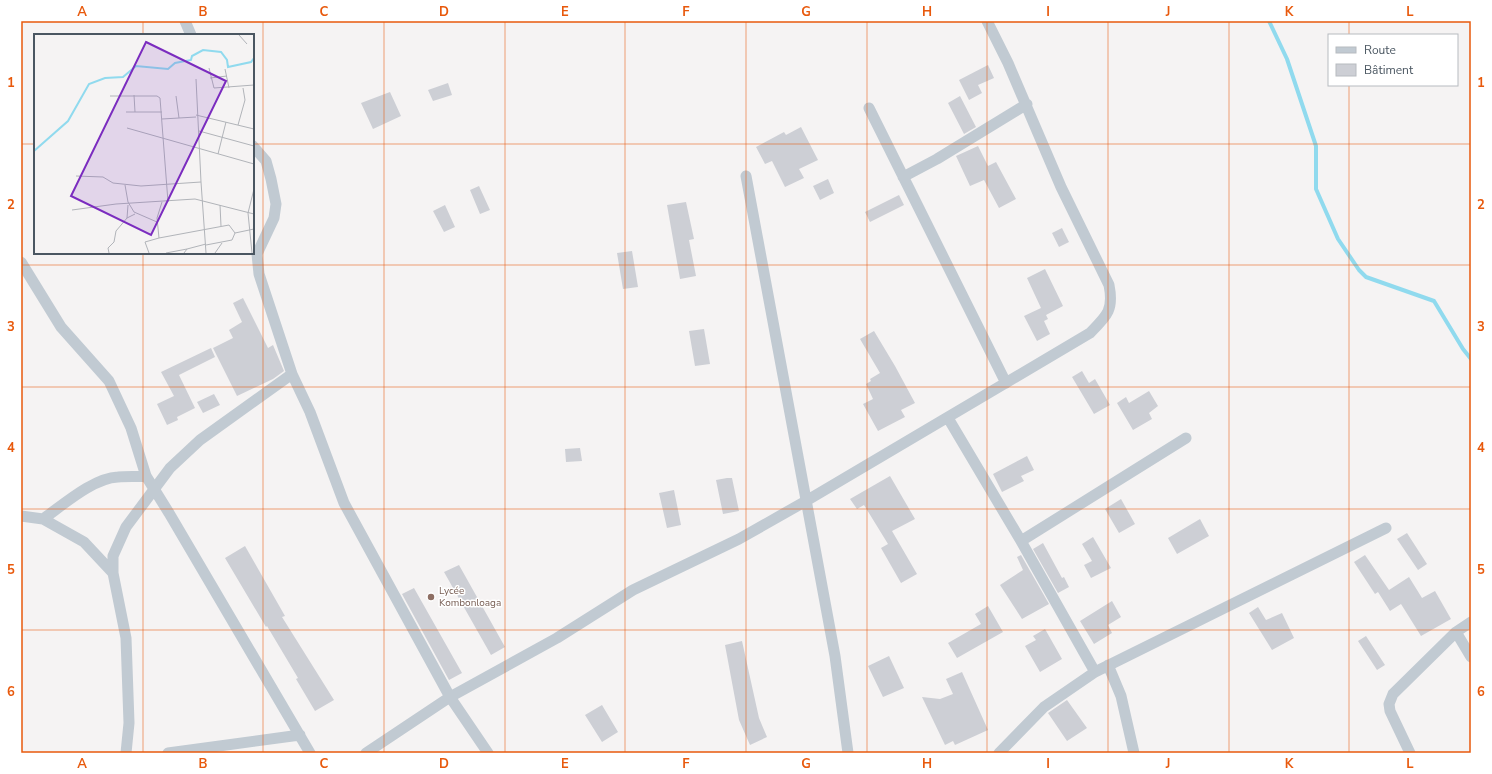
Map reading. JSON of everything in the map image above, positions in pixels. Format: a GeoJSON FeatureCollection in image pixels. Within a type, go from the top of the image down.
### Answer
{"type":"FeatureCollection","features":[{"type":"Feature","properties":{"kind":"street"},"geometry":{"type":"LineString","coordinates":[[185,21],[191,34]]}},
{"type":"Feature","properties":{"kind":"street"},"geometry":{"type":"LineString","coordinates":[[366,753],[450,697],[557,638],[633,590],[739,539],[948,418],[1090,333],[1103,320],[1111,308],[1109,285],[1061,187],[1027,104],[987,21]]}},
{"type":"Feature","properties":{"kind":"street"},"geometry":{"type":"LineString","coordinates":[[903,177],[937,159],[1027,104]]}},
{"type":"Feature","properties":{"kind":"street"},"geometry":{"type":"LineString","coordinates":[[869,108],[1006,383]]}},
{"type":"Feature","properties":{"kind":"street"},"geometry":{"type":"LineString","coordinates":[[254,147],[266,161],[276,204],[274,218],[257,254],[259,274],[292,374],[310,412],[344,503],[450,697],[488,753]]}},
{"type":"Feature","properties":{"kind":"street"},"geometry":{"type":"LineString","coordinates":[[746,176],[835,656],[848,753]]}},
{"type":"Feature","properties":{"kind":"street"},"geometry":{"type":"LineString","coordinates":[[21,262],[61,327],[108,381],[130,428],[146,476],[154,491],[169,513],[310,753]]}},
{"type":"Feature","properties":{"kind":"street"},"geometry":{"type":"LineString","coordinates":[[126,753],[129,723],[126,638],[113,572],[113,556],[126,527],[170,468],[200,440],[292,374]]}},
{"type":"Feature","properties":{"kind":"street"},"geometry":{"type":"LineString","coordinates":[[948,418],[1021,541],[1095,672]]}},
{"type":"Feature","properties":{"kind":"street"},"geometry":{"type":"LineString","coordinates":[[1021,541],[1186,438]]}},
{"type":"Feature","properties":{"kind":"street"},"geometry":{"type":"LineString","coordinates":[[43,519],[87,488],[108,479],[119,476],[146,476]]}},
{"type":"Feature","properties":{"kind":"street"},"geometry":{"type":"LineString","coordinates":[[21,516],[43,519],[84,542],[113,572]]}},
{"type":"Feature","properties":{"kind":"street"},"geometry":{"type":"LineString","coordinates":[[999,753],[1044,707],[1108,664],[1163,640],[1386,528]]}},
{"type":"Feature","properties":{"kind":"street"},"geometry":{"type":"LineString","coordinates":[[1410,753],[1390,710],[1390,700],[1393,694],[1456,632],[1471,622]]}},
{"type":"Feature","properties":{"kind":"street"},"geometry":{"type":"LineString","coordinates":[[1456,632],[1471,657]]}},
{"type":"Feature","properties":{"kind":"street"},"geometry":{"type":"LineString","coordinates":[[1108,664],[1122,702],[1134,753]]}},
{"type":"Feature","properties":{"kind":"street"},"geometry":{"type":"LineString","coordinates":[[168,753],[300,735]]}},
{"type":"Feature","properties":{"kind":"building"},"geometry":{"type":"Polygon","coordinates":[[[988,65],[994,78],[978,85],[982,93],[969,100],[959,80],[988,65]]]}},
{"type":"Feature","properties":{"kind":"building"},"geometry":{"type":"Polygon","coordinates":[[[448,83],[452,95],[433,101],[428,90],[448,83]]]}},
{"type":"Feature","properties":{"kind":"building"},"geometry":{"type":"Polygon","coordinates":[[[390,92],[401,116],[373,129],[361,103],[390,92]]]}},
{"type":"Feature","properties":{"kind":"building"},"geometry":{"type":"Polygon","coordinates":[[[960,96],[976,127],[964,134],[948,103],[960,96]]]}},
{"type":"Feature","properties":{"kind":"building"},"geometry":{"type":"Polygon","coordinates":[[[801,127],[818,160],[799,169],[804,178],[785,187],[772,161],[765,164],[756,147],[784,132],[786,135],[801,127]]]}},
{"type":"Feature","properties":{"kind":"building"},"geometry":{"type":"Polygon","coordinates":[[[978,146],[988,166],[996,162],[1016,199],[999,208],[984,180],[970,186],[956,156],[978,146]]]}},
{"type":"Feature","properties":{"kind":"building"},"geometry":{"type":"Polygon","coordinates":[[[828,179],[834,193],[820,200],[813,186],[828,179]]]}},
{"type":"Feature","properties":{"kind":"building"},"geometry":{"type":"Polygon","coordinates":[[[479,186],[490,210],[480,214],[470,190],[479,186]]]}},
{"type":"Feature","properties":{"kind":"building"},"geometry":{"type":"Polygon","coordinates":[[[899,195],[904,205],[870,222],[865,212],[899,195]]]}},
{"type":"Feature","properties":{"kind":"building"},"geometry":{"type":"Polygon","coordinates":[[[686,202],[694,239],[689,240],[696,276],[680,279],[667,205],[686,202]]]}},
{"type":"Feature","properties":{"kind":"building"},"geometry":{"type":"Polygon","coordinates":[[[445,205],[455,227],[444,232],[433,211],[445,205]]]}},
{"type":"Feature","properties":{"kind":"building"},"geometry":{"type":"Polygon","coordinates":[[[1062,228],[1069,242],[1059,247],[1052,233],[1062,228]]]}},
{"type":"Feature","properties":{"kind":"building"},"geometry":{"type":"Polygon","coordinates":[[[632,251],[638,287],[623,289],[617,253],[632,251]]]}},
{"type":"Feature","properties":{"kind":"building"},"geometry":{"type":"Polygon","coordinates":[[[1045,269],[1063,306],[1046,315],[1048,319],[1044,321],[1050,334],[1037,341],[1024,316],[1041,308],[1027,278],[1045,269]]]}},
{"type":"Feature","properties":{"kind":"building"},"geometry":{"type":"Polygon","coordinates":[[[243,298],[268,348],[273,345],[284,371],[273,379],[237,396],[213,348],[233,338],[229,330],[242,322],[233,303],[243,298]]]}},
{"type":"Feature","properties":{"kind":"building"},"geometry":{"type":"Polygon","coordinates":[[[704,329],[710,364],[695,366],[689,331],[704,329]]]}},
{"type":"Feature","properties":{"kind":"building"},"geometry":{"type":"Polygon","coordinates":[[[874,331],[915,403],[901,410],[905,417],[878,431],[863,404],[873,399],[866,384],[871,381],[870,379],[880,373],[860,339],[874,331]]]}},
{"type":"Feature","properties":{"kind":"building"},"geometry":{"type":"Polygon","coordinates":[[[211,348],[215,357],[179,375],[195,408],[177,417],[178,420],[167,425],[157,404],[174,396],[161,372],[211,348]]]}},
{"type":"Feature","properties":{"kind":"building"},"geometry":{"type":"Polygon","coordinates":[[[1082,371],[1089,383],[1095,379],[1110,405],[1094,414],[1072,377],[1082,371]]]}},
{"type":"Feature","properties":{"kind":"building"},"geometry":{"type":"Polygon","coordinates":[[[1149,391],[1158,406],[1149,413],[1152,419],[1133,430],[1117,403],[1126,397],[1129,403],[1149,391]]]}},
{"type":"Feature","properties":{"kind":"building"},"geometry":{"type":"Polygon","coordinates":[[[214,394],[220,405],[203,413],[197,402],[214,394]]]}},
{"type":"Feature","properties":{"kind":"building"},"geometry":{"type":"Polygon","coordinates":[[[580,448],[582,461],[566,462],[565,449],[580,448]]]}},
{"type":"Feature","properties":{"kind":"building"},"geometry":{"type":"Polygon","coordinates":[[[1027,456],[1034,470],[1021,476],[1024,481],[1002,492],[993,474],[1027,456]]]}},
{"type":"Feature","properties":{"kind":"building"},"geometry":{"type":"Polygon","coordinates":[[[890,476],[915,519],[892,531],[917,574],[901,583],[881,548],[888,544],[864,505],[857,509],[850,499],[890,476]]]}},
{"type":"Feature","properties":{"kind":"building"},"geometry":{"type":"Polygon","coordinates":[[[732,478],[739,511],[723,514],[716,480],[732,478]]]}},
{"type":"Feature","properties":{"kind":"building"},"geometry":{"type":"Polygon","coordinates":[[[674,490],[681,525],[667,528],[659,493],[674,490]]]}},
{"type":"Feature","properties":{"kind":"building"},"geometry":{"type":"Polygon","coordinates":[[[1121,499],[1135,524],[1119,533],[1105,509],[1121,499]]]}},
{"type":"Feature","properties":{"kind":"building"},"geometry":{"type":"Polygon","coordinates":[[[1200,519],[1209,536],[1177,554],[1168,538],[1200,519]]]}},
{"type":"Feature","properties":{"kind":"building"},"geometry":{"type":"Polygon","coordinates":[[[1407,533],[1427,564],[1418,570],[1397,539],[1407,533]]]}},
{"type":"Feature","properties":{"kind":"building"},"geometry":{"type":"Polygon","coordinates":[[[1093,537],[1111,568],[1091,578],[1084,565],[1092,561],[1082,544],[1093,537]]]}},
{"type":"Feature","properties":{"kind":"building"},"geometry":{"type":"Polygon","coordinates":[[[1043,543],[1062,578],[1064,577],[1069,587],[1058,593],[1033,549],[1043,543]]]}},
{"type":"Feature","properties":{"kind":"building"},"geometry":{"type":"Polygon","coordinates":[[[245,546],[285,616],[282,617],[334,700],[315,711],[296,679],[298,678],[225,558],[245,546]]]}},
{"type":"Feature","properties":{"kind":"building"},"geometry":{"type":"Polygon","coordinates":[[[1021,555],[1049,604],[1022,619],[1000,585],[1023,570],[1017,557],[1021,555]]]}},
{"type":"Feature","properties":{"kind":"building"},"geometry":{"type":"Polygon","coordinates":[[[1365,555],[1389,590],[1409,577],[1422,598],[1435,591],[1451,619],[1421,636],[1401,604],[1390,611],[1378,592],[1375,594],[1354,562],[1365,555]]]}},
{"type":"Feature","properties":{"kind":"building"},"geometry":{"type":"Polygon","coordinates":[[[459,565],[505,647],[491,655],[444,572],[459,565]]]}},
{"type":"Feature","properties":{"kind":"building"},"geometry":{"type":"Polygon","coordinates":[[[414,588],[462,673],[449,680],[402,594],[414,588]]]}},
{"type":"Feature","properties":{"kind":"building"},"geometry":{"type":"Polygon","coordinates":[[[1112,601],[1121,617],[1108,625],[1112,633],[1094,644],[1080,621],[1112,601]]]}},
{"type":"Feature","properties":{"kind":"building"},"geometry":{"type":"Polygon","coordinates":[[[988,606],[1003,632],[957,658],[948,643],[981,624],[975,614],[988,606]]]}},
{"type":"Feature","properties":{"kind":"building"},"geometry":{"type":"Polygon","coordinates":[[[1258,607],[1266,620],[1282,613],[1294,638],[1272,650],[1249,613],[1258,607]]]}},
{"type":"Feature","properties":{"kind":"building"},"geometry":{"type":"Polygon","coordinates":[[[1045,629],[1062,659],[1040,672],[1025,646],[1036,640],[1033,636],[1045,629]]]}},
{"type":"Feature","properties":{"kind":"building"},"geometry":{"type":"Polygon","coordinates":[[[1366,636],[1385,665],[1377,670],[1358,641],[1366,636]]]}},
{"type":"Feature","properties":{"kind":"building"},"geometry":{"type":"Polygon","coordinates":[[[742,641],[759,718],[767,737],[750,745],[739,720],[725,645],[742,641]]]}},
{"type":"Feature","properties":{"kind":"building"},"geometry":{"type":"Polygon","coordinates":[[[889,656],[904,688],[883,697],[868,666],[889,656]]]}},
{"type":"Feature","properties":{"kind":"building"},"geometry":{"type":"Polygon","coordinates":[[[962,672],[988,730],[955,745],[953,741],[945,745],[922,697],[940,699],[953,694],[946,679],[962,672]]]}},
{"type":"Feature","properties":{"kind":"building"},"geometry":{"type":"Polygon","coordinates":[[[1067,700],[1087,728],[1067,741],[1048,713],[1067,700]]]}},
{"type":"Feature","properties":{"kind":"building"},"geometry":{"type":"Polygon","coordinates":[[[602,705],[618,732],[602,742],[585,715],[602,705]]]}},
{"type":"Feature","properties":{"kind":"waterway"},"geometry":{"type":"LineString","coordinates":[[1269,21],[1287,59],[1316,146],[1316,189],[1338,239],[1359,270],[1366,277],[1434,301],[1463,349],[1471,359]]}},
{"type":"Feature","properties":{"kind":"place","name":"Lycée Kombonloaga"},"geometry":{"type":"Point","coordinates":[431,597]}}]}
